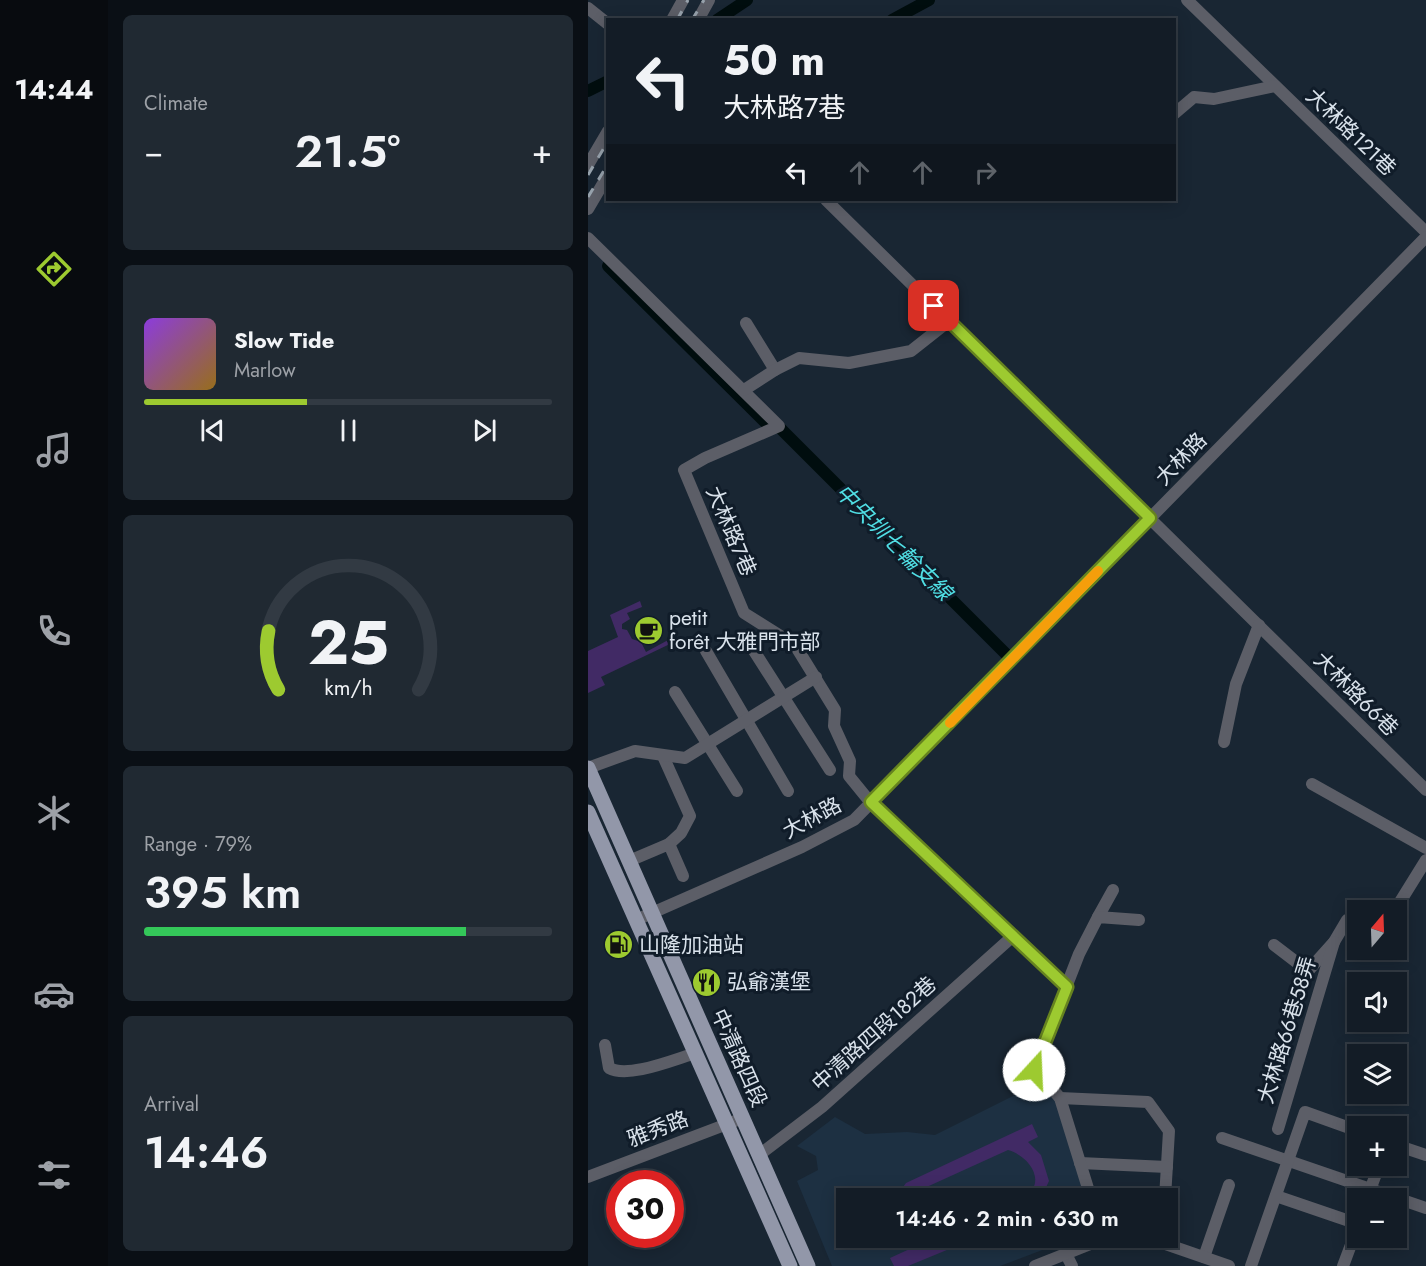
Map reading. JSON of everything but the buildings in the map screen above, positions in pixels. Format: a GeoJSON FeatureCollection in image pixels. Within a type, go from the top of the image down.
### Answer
{"type":"FeatureCollection","features":[{"type":"Feature","properties":{"kind":"main road","name":"中清路四段"},"geometry":{"type":"LineString","coordinates":[[588,768],[808,1266]]}},
{"type":"Feature","properties":{"kind":"main road","name":"中清路四段"},"geometry":{"type":"LineString","coordinates":[[588,812],[789,1266]]}},
{"type":"Feature","properties":{"kind":"street"},"geometry":{"type":"LineString","coordinates":[[673,18],[683,0]]}},
{"type":"Feature","properties":{"kind":"street"},"geometry":{"type":"LineString","coordinates":[[699,18],[709,0]]}},
{"type":"Feature","properties":{"kind":"street","name":"大林路121巷"},"geometry":{"type":"LineString","coordinates":[[1187,0],[1426,232]]}},
{"type":"Feature","properties":{"kind":"street"},"geometry":{"type":"LineString","coordinates":[[588,8],[606,22]]}},
{"type":"Feature","properties":{"kind":"street","name":"大林路121巷"},"geometry":{"type":"LineString","coordinates":[[1176,112],[1194,97],[1214,99],[1275,86]]}},
{"type":"Feature","properties":{"kind":"street"},"geometry":{"type":"LineString","coordinates":[[588,165],[606,134]]}},
{"type":"Feature","properties":{"kind":"street"},"geometry":{"type":"LineString","coordinates":[[588,209],[606,178]]}},
{"type":"Feature","properties":{"kind":"street","name":"大林路66巷"},"geometry":{"type":"LineString","coordinates":[[827,201],[1426,790]]}},
{"type":"Feature","properties":{"kind":"street","name":"大林路"},"geometry":{"type":"LineString","coordinates":[[636,920],[810,843],[854,820],[1426,237]]}},
{"type":"Feature","properties":{"kind":"street","name":"大林路7巷"},"geometry":{"type":"LineString","coordinates":[[588,238],[779,426],[705,458],[684,470],[744,613],[795,645],[835,710],[834,726],[850,761],[849,776],[871,802],[1067,987]]}},
{"type":"Feature","properties":{"kind":"street"},"geometry":{"type":"LineString","coordinates":[[744,390],[799,358],[849,363],[911,351],[949,321]]}},
{"type":"Feature","properties":{"kind":"street"},"geometry":{"type":"LineString","coordinates":[[746,323],[775,370]]}},
{"type":"Feature","properties":{"kind":"street"},"geometry":{"type":"LineString","coordinates":[[1224,742],[1236,684],[1259,625]]}},
{"type":"Feature","properties":{"kind":"street"},"geometry":{"type":"LineString","coordinates":[[749,643],[830,770]]}},
{"type":"Feature","properties":{"kind":"street"},"geometry":{"type":"LineString","coordinates":[[706,651],[789,790]]}},
{"type":"Feature","properties":{"kind":"street"},"geometry":{"type":"LineString","coordinates":[[588,768],[635,751],[685,759],[816,677]]}},
{"type":"Feature","properties":{"kind":"street"},"geometry":{"type":"LineString","coordinates":[[675,692],[737,790]]}},
{"type":"Feature","properties":{"kind":"street"},"geometry":{"type":"LineString","coordinates":[[629,861],[669,844],[681,833],[690,816],[663,756]]}},
{"type":"Feature","properties":{"kind":"street"},"geometry":{"type":"LineString","coordinates":[[1312,784],[1426,848]]}},
{"type":"Feature","properties":{"kind":"street"},"geometry":{"type":"LineString","coordinates":[[669,844],[683,876]]}},
{"type":"Feature","properties":{"kind":"street"},"geometry":{"type":"LineString","coordinates":[[1401,900],[1426,860]]}},
{"type":"Feature","properties":{"kind":"street"},"geometry":{"type":"LineString","coordinates":[[1088,1188],[1060,1098],[1054,1091],[1034,1090],[1028,1085],[1079,954],[1113,891]]}},
{"type":"Feature","properties":{"kind":"street"},"geometry":{"type":"LineString","coordinates":[[1098,918],[1139,920]]}},
{"type":"Feature","properties":{"kind":"street","name":"大林路66巷58弄"},"geometry":{"type":"LineString","coordinates":[[1290,1005],[1308,971],[1334,942],[1347,920]]}},
{"type":"Feature","properties":{"kind":"street","name":"中清路四段182巷"},"geometry":{"type":"LineString","coordinates":[[759,1155],[822,1107],[1012,937]]}},
{"type":"Feature","properties":{"kind":"street","name":"大林路66巷58弄"},"geometry":{"type":"LineString","coordinates":[[1278,1129],[1334,942]]}},
{"type":"Feature","properties":{"kind":"street","name":"大林路66巷58弄"},"geometry":{"type":"LineString","coordinates":[[1274,945],[1308,971]]}},
{"type":"Feature","properties":{"kind":"street"},"geometry":{"type":"LineString","coordinates":[[605,1045],[609,1068],[615,1071],[636,1070],[696,1053]]}},
{"type":"Feature","properties":{"kind":"street"},"geometry":{"type":"LineString","coordinates":[[1060,1098],[1148,1102],[1168,1131],[1166,1188]]}},
{"type":"Feature","properties":{"kind":"street"},"geometry":{"type":"LineString","coordinates":[[1251,1266],[1305,1112],[1347,1127]]}},
{"type":"Feature","properties":{"kind":"street","name":"雅秀路"},"geometry":{"type":"LineString","coordinates":[[588,1177],[742,1118]]}},
{"type":"Feature","properties":{"kind":"street"},"geometry":{"type":"LineString","coordinates":[[1222,1138],[1288,1161],[1354,1188]]}},
{"type":"Feature","properties":{"kind":"street"},"geometry":{"type":"LineString","coordinates":[[1407,1149],[1426,1155]]}},
{"type":"Feature","properties":{"kind":"street"},"geometry":{"type":"LineString","coordinates":[[1080,1163],[1167,1167]]}},
{"type":"Feature","properties":{"kind":"street"},"geometry":{"type":"LineString","coordinates":[[1204,1257],[1230,1185]]}},
{"type":"Feature","properties":{"kind":"street"},"geometry":{"type":"LineString","coordinates":[[1276,1196],[1347,1221]]}},
{"type":"Feature","properties":{"kind":"street"},"geometry":{"type":"LineString","coordinates":[[1407,1203],[1426,1208]]}},
{"type":"Feature","properties":{"kind":"street"},"geometry":{"type":"LineString","coordinates":[[1178,1246],[1229,1266]]}},
{"type":"Feature","properties":{"kind":"street"},"geometry":{"type":"LineString","coordinates":[[1035,1266],[1079,1248]]}},
{"type":"Feature","properties":{"kind":"street"},"geometry":{"type":"LineString","coordinates":[[1343,1266],[1350,1248]]}},
{"type":"Feature","properties":{"kind":"street"},"geometry":{"type":"LineString","coordinates":[[1066,1254],[1072,1266]]}},
{"type":"Feature","properties":{"kind":"shaded area"},"geometry":{"type":"Polygon","coordinates":[[[640,601],[642,607],[627,613],[630,619],[622,624],[622,629],[627,630],[632,639],[641,642],[646,652],[670,639],[672,643],[601,677],[605,685],[588,693],[588,651],[618,637],[610,615],[640,601]]]}},
{"type":"Feature","properties":{"kind":"shaded area"},"geometry":{"type":"Polygon","coordinates":[[[1025,1090],[1055,1097],[1084,1188],[836,1188],[836,1248],[1048,1248],[1000,1266],[832,1266],[797,1181],[818,1170],[816,1156],[797,1146],[835,1117],[865,1134],[907,1132],[935,1135],[1025,1090]]]}},
{"type":"Feature","properties":{"kind":"shaded area"},"geometry":{"type":"Polygon","coordinates":[[[1032,1124],[1038,1137],[1028,1142],[1041,1155],[1049,1181],[1046,1188],[1033,1188],[1035,1179],[1030,1165],[1024,1158],[1008,1150],[924,1188],[902,1188],[906,1183],[1032,1124]]]}},
{"type":"Feature","properties":{"kind":"shaded area"},"geometry":{"type":"Polygon","coordinates":[[[912,1248],[952,1248],[908,1266],[894,1266],[890,1258],[912,1248]]]}},
{"type":"Feature","properties":{"kind":"waterway","name":"中央圳七輪支線"},"geometry":{"type":"LineString","coordinates":[[720,18],[747,0]]}},
{"type":"Feature","properties":{"kind":"waterway"},"geometry":{"type":"LineString","coordinates":[[896,18],[929,0]]}},
{"type":"Feature","properties":{"kind":"waterway","name":"中央圳七輪支線"},"geometry":{"type":"LineString","coordinates":[[588,91],[606,82]]}},
{"type":"Feature","properties":{"kind":"waterway"},"geometry":{"type":"LineString","coordinates":[[608,266],[765,422]]}},
{"type":"Feature","properties":{"kind":"waterway","name":"中央圳七輪支線"},"geometry":{"type":"LineString","coordinates":[[781,429],[1007,655]]}},
{"type":"Feature","properties":{"kind":"railway"},"geometry":{"type":"LineString","coordinates":[[678,18],[688,0]]}},
{"type":"Feature","properties":{"kind":"railway"},"geometry":{"type":"LineString","coordinates":[[693,18],[704,0]]}},
{"type":"Feature","properties":{"kind":"railway"},"geometry":{"type":"LineString","coordinates":[[588,175],[606,144]]}},
{"type":"Feature","properties":{"kind":"railway"},"geometry":{"type":"LineString","coordinates":[[588,197],[606,167]]}},
{"type":"Feature","properties":{"kind":"slow traffic"},"geometry":{"type":"LineString","coordinates":[[950,723],[1098,571]]}},
{"type":"Feature","properties":{"kind":"place","name":"petit forêt 大雅門市部"},"geometry":{"type":"Point","coordinates":[648,630]}},
{"type":"Feature","properties":{"kind":"place","name":"山隆加油站"},"geometry":{"type":"Point","coordinates":[618,945]}},
{"type":"Feature","properties":{"kind":"place","name":"弘爺漢堡"},"geometry":{"type":"Point","coordinates":[706,982]}},
{"type":"Feature","properties":{"kind":"route"},"geometry":{"type":"LineString","coordinates":[[934,306],[1150,518],[871,802],[1067,987],[1034,1070]]}}]}
